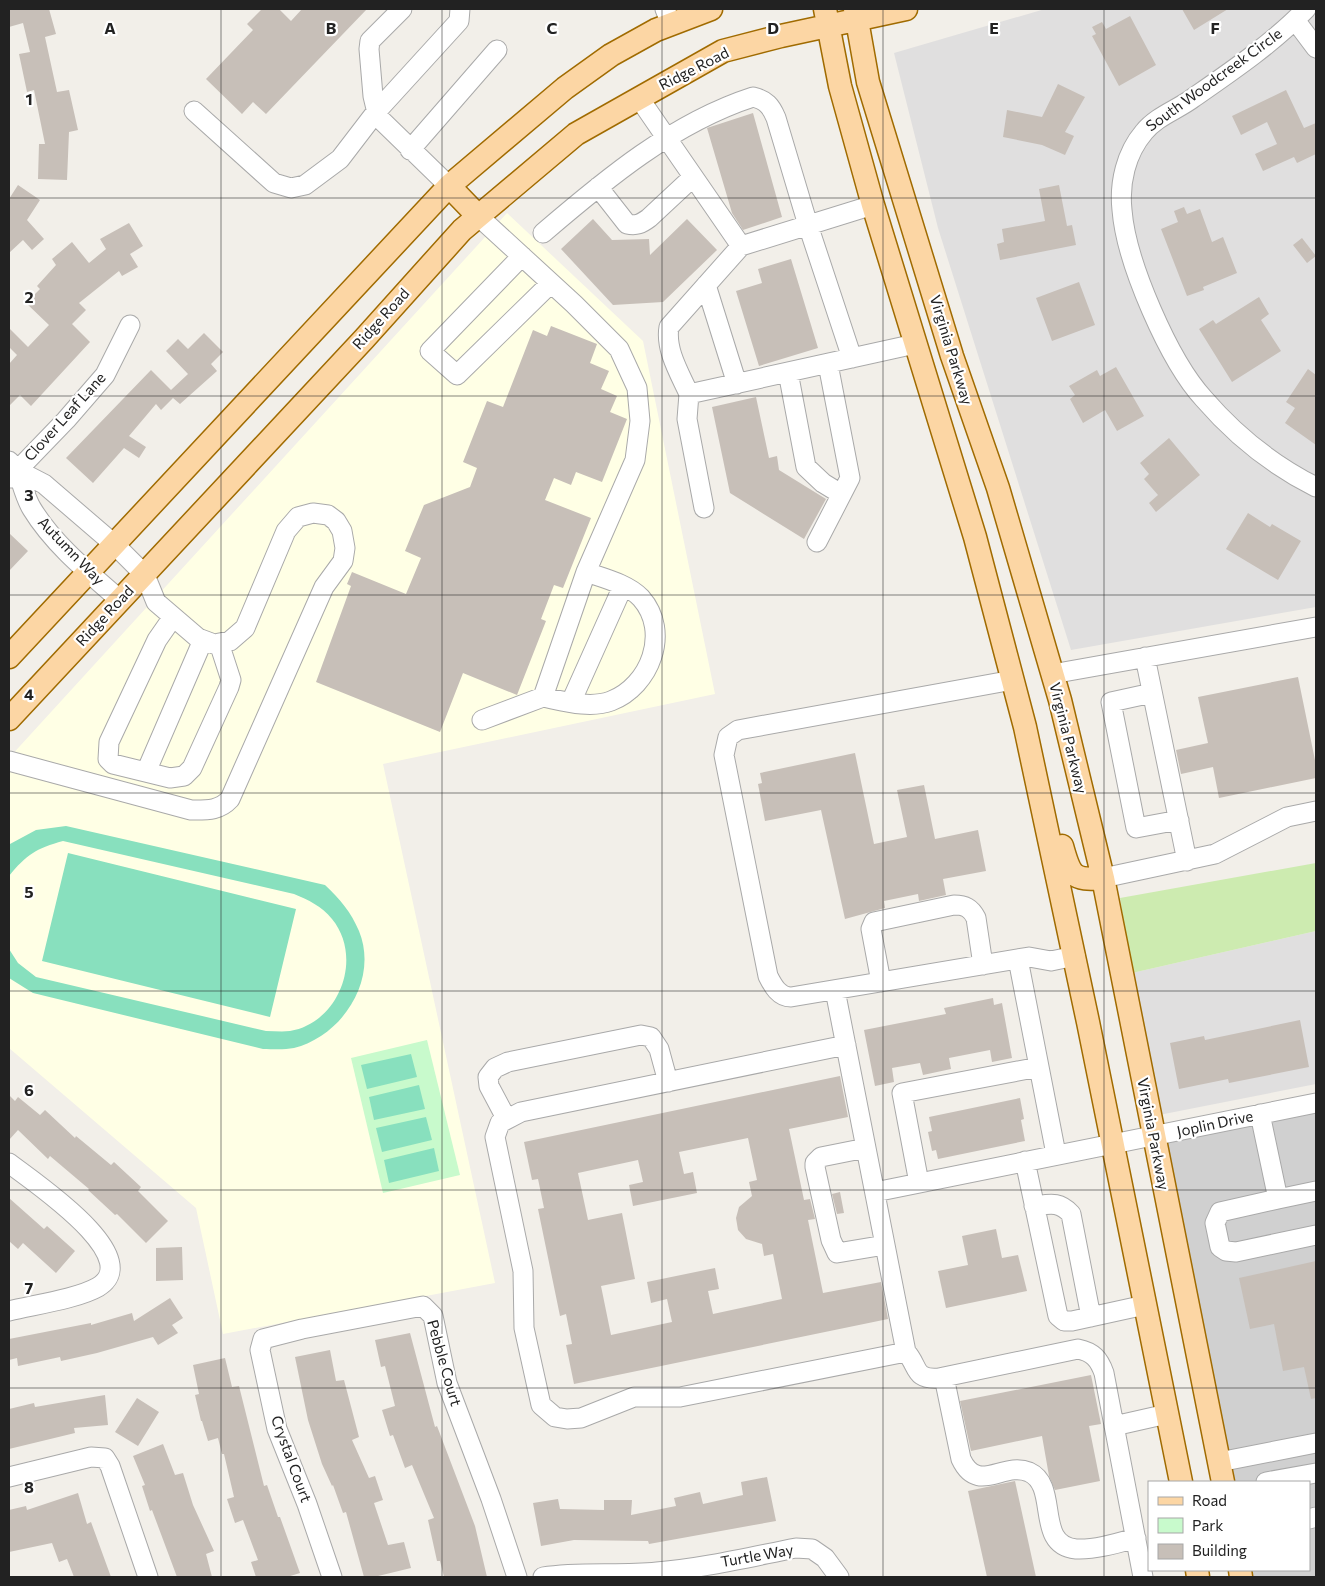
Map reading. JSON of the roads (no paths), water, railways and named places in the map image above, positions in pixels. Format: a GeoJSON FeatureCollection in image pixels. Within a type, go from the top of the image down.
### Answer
{"type":"FeatureCollection","features":[{"type":"Feature","properties":{"kind":"main road"},"geometry":{"type":"LineString","coordinates":[[9,665],[15,651],[449,186],[565,88],[611,55],[656,30],[668,16],[711,9]]}},
{"type":"Feature","properties":{"kind":"main road","name":"Ridge Road"},"geometry":{"type":"LineString","coordinates":[[9,719],[145,575],[476,216],[576,134],[723,51],[826,17],[906,9]]}},
{"type":"Feature","properties":{"kind":"main road","name":"Virginia Parkway"},"geometry":{"type":"LineString","coordinates":[[856,14],[871,92],[952,356],[998,488],[1052,674],[1103,878],[1221,1472]]}},
{"type":"Feature","properties":{"kind":"main road"},"geometry":{"type":"LineString","coordinates":[[826,17],[840,86],[873,205],[972,528],[1013,680],[1113,1142],[1181,1481]]}},
{"type":"Feature","properties":{"kind":"main road"},"geometry":{"type":"LineString","coordinates":[[449,186],[476,216]]}},
{"type":"Feature","properties":{"kind":"main road"},"geometry":{"type":"LineString","coordinates":[[917,350],[930,358],[938,367],[946,381],[982,478],[998,488]]}},
{"type":"Feature","properties":{"kind":"main road"},"geometry":{"type":"LineString","coordinates":[[1036,782],[1050,799],[1069,869],[1076,878],[1086,880],[1103,878]]}},
{"type":"Feature","properties":{"kind":"street"},"geometry":{"type":"LineString","coordinates":[[402,9],[370,41],[369,49],[376,112],[378,117],[410,150],[449,186]]}},
{"type":"Feature","properties":{"kind":"street"},"geometry":{"type":"LineString","coordinates":[[194,111],[274,183],[291,188],[305,186],[340,159],[376,112],[459,21],[460,9]]}},
{"type":"Feature","properties":{"kind":"street"},"geometry":{"type":"LineString","coordinates":[[1301,14],[1316,48]]}},
{"type":"Feature","properties":{"kind":"street","name":"South Woodcreek Circle"},"geometry":{"type":"LineString","coordinates":[[1301,14],[1191,100],[1157,119],[1143,133],[1130,156],[1122,180],[1122,210],[1127,236],[1145,293],[1177,361],[1202,398],[1241,439],[1288,473],[1309,483]]}},
{"type":"Feature","properties":{"kind":"street"},"geometry":{"type":"LineString","coordinates":[[410,150],[497,50]]}},
{"type":"Feature","properties":{"kind":"street"},"geometry":{"type":"LineString","coordinates":[[543,233],[598,187],[667,139],[710,114],[754,97],[769,104],[776,118],[808,225],[852,358]]}},
{"type":"Feature","properties":{"kind":"street"},"geometry":{"type":"LineString","coordinates":[[639,98],[741,246]]}},
{"type":"Feature","properties":{"kind":"street"},"geometry":{"type":"LineString","coordinates":[[598,187],[627,224],[633,225],[641,224],[649,218],[693,177]]}},
{"type":"Feature","properties":{"kind":"street"},"geometry":{"type":"LineString","coordinates":[[704,508],[687,419],[690,394],[674,361],[668,337],[669,327],[741,246],[873,205]]}},
{"type":"Feature","properties":{"kind":"street"},"geometry":{"type":"LineString","coordinates":[[476,216],[522,256],[619,349],[637,388],[640,421],[634,460],[586,572],[543,697]]}},
{"type":"Feature","properties":{"kind":"street"},"geometry":{"type":"LineString","coordinates":[[522,256],[430,351],[457,375],[551,283]]}},
{"type":"Feature","properties":{"kind":"street"},"geometry":{"type":"LineString","coordinates":[[706,285],[738,384]]}},
{"type":"Feature","properties":{"kind":"street","name":"Clover Leaf Lane"},"geometry":{"type":"LineString","coordinates":[[11,470],[66,420],[105,375],[130,325]]}},
{"type":"Feature","properties":{"kind":"street"},"geometry":{"type":"LineString","coordinates":[[690,394],[852,358],[917,350]]}},
{"type":"Feature","properties":{"kind":"street"},"geometry":{"type":"LineString","coordinates":[[817,542],[850,473],[828,364]]}},
{"type":"Feature","properties":{"kind":"street"},"geometry":{"type":"LineString","coordinates":[[788,372],[806,467],[823,484],[841,494]]}},
{"type":"Feature","properties":{"kind":"street","name":"Autumn Way"},"geometry":{"type":"LineString","coordinates":[[11,470],[44,484],[115,545],[145,575]]}},
{"type":"Feature","properties":{"kind":"street","name":"Autumn Way"},"geometry":{"type":"LineString","coordinates":[[11,470],[32,509],[54,537],[88,572],[120,600]]}},
{"type":"Feature","properties":{"kind":"street"},"geometry":{"type":"LineString","coordinates":[[9,761],[191,810],[214,810],[225,804],[230,798],[324,587],[343,561],[344,540],[342,531],[336,521],[328,515],[314,513],[298,517],[286,531],[245,628],[230,641],[211,642]]}},
{"type":"Feature","properties":{"kind":"street"},"geometry":{"type":"LineString","coordinates":[[482,720],[543,697],[571,702],[602,703],[628,692],[641,679],[652,656],[655,639],[653,619],[640,596],[623,586],[586,572]]}},
{"type":"Feature","properties":{"kind":"street"},"geometry":{"type":"LineString","coordinates":[[145,575],[156,602],[173,617],[211,642],[231,680],[192,768],[184,776],[177,779],[113,764],[108,759],[107,752],[141,672],[157,640],[173,617]]}},
{"type":"Feature","properties":{"kind":"street"},"geometry":{"type":"LineString","coordinates":[[571,702],[623,586]]}},
{"type":"Feature","properties":{"kind":"street"},"geometry":{"type":"LineString","coordinates":[[1052,674],[1316,627]]}},
{"type":"Feature","properties":{"kind":"street"},"geometry":{"type":"LineString","coordinates":[[146,772],[211,642]]}},
{"type":"Feature","properties":{"kind":"street"},"geometry":{"type":"LineString","coordinates":[[1145,657],[1187,861]]}},
{"type":"Feature","properties":{"kind":"street"},"geometry":{"type":"LineString","coordinates":[[1013,680],[738,730],[728,737],[724,755],[768,976],[772,986],[782,996],[787,997],[1029,957],[1051,961],[1074,956]]}},
{"type":"Feature","properties":{"kind":"street"},"geometry":{"type":"LineString","coordinates":[[1152,693],[1111,702],[1136,828],[1179,820]]}},
{"type":"Feature","properties":{"kind":"street"},"geometry":{"type":"LineString","coordinates":[[1103,878],[1215,854],[1287,817],[1316,811]]}},
{"type":"Feature","properties":{"kind":"street"},"geometry":{"type":"LineString","coordinates":[[881,982],[871,929],[874,922],[954,905],[966,906],[973,912],[984,965]]}},
{"type":"Feature","properties":{"kind":"street"},"geometry":{"type":"LineString","coordinates":[[1018,959],[1056,1154]]}},
{"type":"Feature","properties":{"kind":"street"},"geometry":{"type":"LineString","coordinates":[[835,990],[906,1352],[919,1374],[930,1379],[1078,1349],[1092,1352],[1101,1364],[1142,1577]]}},
{"type":"Feature","properties":{"kind":"street"},"geometry":{"type":"LineString","coordinates":[[506,1118],[489,1086],[488,1077],[495,1068],[508,1062],[641,1035],[651,1037],[659,1049],[668,1082]]}},
{"type":"Feature","properties":{"kind":"street"},"geometry":{"type":"LineString","coordinates":[[846,1045],[521,1112],[506,1118],[500,1123],[495,1137],[524,1280],[524,1328],[539,1400],[549,1414],[567,1419],[581,1418],[634,1397],[680,1397],[906,1352]]}},
{"type":"Feature","properties":{"kind":"street"},"geometry":{"type":"LineString","coordinates":[[919,1183],[902,1093],[1039,1067]]}},
{"type":"Feature","properties":{"kind":"street","name":"Joplin Drive"},"geometry":{"type":"LineString","coordinates":[[875,1192],[1113,1142],[1154,1136],[1316,1103]]}},
{"type":"Feature","properties":{"kind":"street"},"geometry":{"type":"LineString","coordinates":[[1260,1114],[1278,1199]]}},
{"type":"Feature","properties":{"kind":"street"},"geometry":{"type":"LineString","coordinates":[[866,1148],[821,1157],[814,1167],[831,1240],[837,1253],[885,1244]]}},
{"type":"Feature","properties":{"kind":"street"},"geometry":{"type":"LineString","coordinates":[[1025,1161],[1058,1316],[1064,1321],[1091,1317],[1145,1304]]}},
{"type":"Feature","properties":{"kind":"street"},"geometry":{"type":"LineString","coordinates":[[9,1163],[86,1225],[104,1247],[109,1267],[104,1282],[91,1290],[9,1311]]}},
{"type":"Feature","properties":{"kind":"street"},"geometry":{"type":"LineString","coordinates":[[1316,1191],[1220,1212],[1215,1223],[1220,1247],[1226,1251],[1236,1252],[1316,1235]]}},
{"type":"Feature","properties":{"kind":"street"},"geometry":{"type":"LineString","coordinates":[[1034,1206],[1056,1203],[1064,1206],[1071,1214],[1091,1317]]}},
{"type":"Feature","properties":{"kind":"street","name":"Pebble Court"},"geometry":{"type":"LineString","coordinates":[[263,1339],[302,1328],[424,1306],[433,1316],[447,1383],[491,1499],[517,1577]]}},
{"type":"Feature","properties":{"kind":"street"},"geometry":{"type":"LineString","coordinates":[[1064,1321],[1064,1352]]}},
{"type":"Feature","properties":{"kind":"street","name":"Crystal Court"},"geometry":{"type":"LineString","coordinates":[[263,1339],[260,1350],[261,1358],[278,1429],[307,1504],[332,1577]]}},
{"type":"Feature","properties":{"kind":"street"},"geometry":{"type":"LineString","coordinates":[[944,1377],[961,1459],[966,1469],[973,1474],[981,1476],[1015,1470],[1028,1472],[1034,1476],[1043,1490],[1051,1529],[1057,1541],[1066,1546],[1088,1548],[1136,1538]]}},
{"type":"Feature","properties":{"kind":"street"},"geometry":{"type":"LineString","coordinates":[[1114,1426],[1167,1414]]}},
{"type":"Feature","properties":{"kind":"street"},"geometry":{"type":"LineString","coordinates":[[1221,1472],[1261,1454],[1316,1443]]}},
{"type":"Feature","properties":{"kind":"street"},"geometry":{"type":"LineString","coordinates":[[1261,1454],[1266,1481]]}},
{"type":"Feature","properties":{"kind":"street"},"geometry":{"type":"LineString","coordinates":[[9,1477],[91,1457],[105,1458],[110,1466],[148,1577]]}},
{"type":"Feature","properties":{"kind":"street"},"geometry":{"type":"LineString","coordinates":[[1272,1481],[1316,1473]]}},
{"type":"Feature","properties":{"kind":"street","name":"Turtle Way"},"geometry":{"type":"LineString","coordinates":[[543,1577],[563,1574],[655,1572],[700,1567],[796,1548],[812,1549],[819,1553],[837,1571],[839,1577]]}}]}
